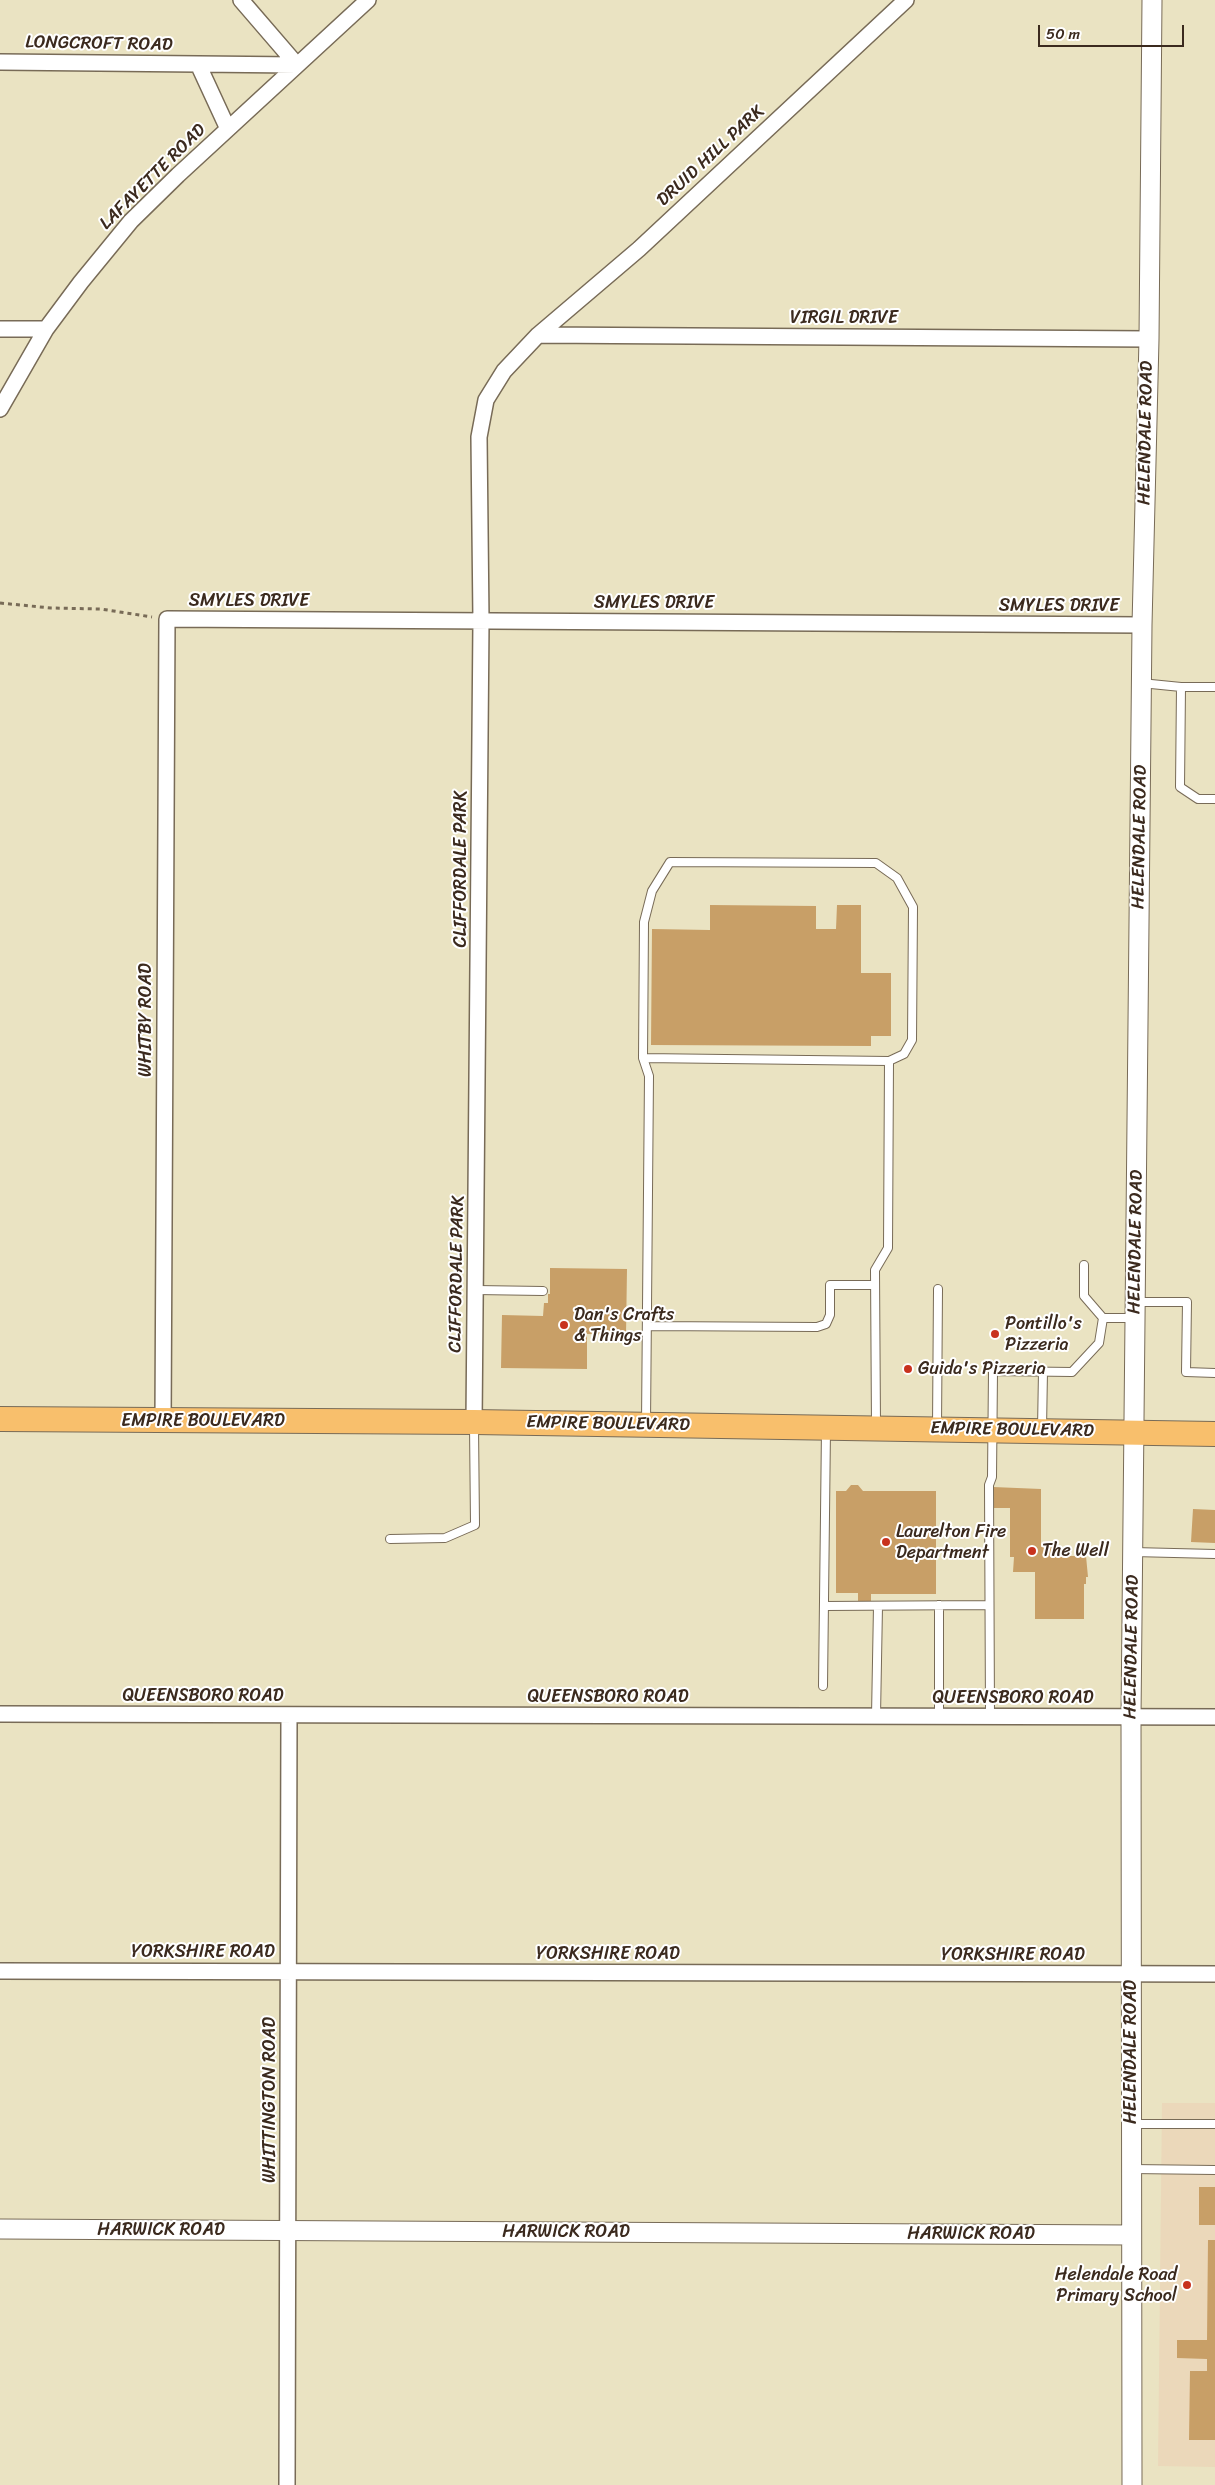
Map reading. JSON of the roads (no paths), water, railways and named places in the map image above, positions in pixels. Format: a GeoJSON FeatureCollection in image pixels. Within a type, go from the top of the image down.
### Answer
{"type":"FeatureCollection","features":[{"type":"Feature","properties":{"kind":"main road","name":"EMPIRE BOULEVARD"},"geometry":{"type":"LineString","coordinates":[[0,1419],[474,1422],[1215,1434]]}},
{"type":"Feature","properties":{"kind":"street"},"geometry":{"type":"LineString","coordinates":[[241,0],[297,65]]}},
{"type":"Feature","properties":{"kind":"street","name":"LAFAYETTE ROAD"},"geometry":{"type":"LineString","coordinates":[[0,410],[46,329],[81,282],[131,221],[368,0]]}},
{"type":"Feature","properties":{"kind":"street","name":"DRUID HILL PARK"},"geometry":{"type":"LineString","coordinates":[[538,336],[639,249],[906,0]]}},
{"type":"Feature","properties":{"kind":"street","name":"HELENDALE ROAD"},"geometry":{"type":"LineString","coordinates":[[1132,2485],[1131,1717],[1141,683],[1149,339],[1152,0]]}},
{"type":"Feature","properties":{"kind":"street","name":"LONGCROFT ROAD"},"geometry":{"type":"LineString","coordinates":[[0,62],[297,65]]}},
{"type":"Feature","properties":{"kind":"street"},"geometry":{"type":"LineString","coordinates":[[198,64],[228,129]]}},
{"type":"Feature","properties":{"kind":"street"},"geometry":{"type":"LineString","coordinates":[[0,328],[46,329]]}},
{"type":"Feature","properties":{"kind":"street","name":"VIRGIL DRIVE"},"geometry":{"type":"LineString","coordinates":[[538,336],[1149,339]]}},
{"type":"Feature","properties":{"kind":"street","name":"CLIFFORDALE PARK"},"geometry":{"type":"LineString","coordinates":[[474,1422],[481,621],[479,437],[481,417],[486,400],[504,371],[538,336]]}},
{"type":"Feature","properties":{"kind":"street","name":"SMYLES DRIVE"},"geometry":{"type":"LineString","coordinates":[[167,619],[1142,625]]}},
{"type":"Feature","properties":{"kind":"street","name":"WHITBY ROAD"},"geometry":{"type":"LineString","coordinates":[[163,1421],[167,619]]}},
{"type":"Feature","properties":{"kind":"street","name":"QUEENSBORO ROAD"},"geometry":{"type":"LineString","coordinates":[[0,1714],[1215,1717]]}},
{"type":"Feature","properties":{"kind":"street","name":"WHITTINGTON ROAD"},"geometry":{"type":"LineString","coordinates":[[288,2485],[289,1715]]}},
{"type":"Feature","properties":{"kind":"street","name":"YORKSHIRE ROAD"},"geometry":{"type":"LineString","coordinates":[[0,1971],[1215,1974]]}},
{"type":"Feature","properties":{"kind":"street","name":"HARWICK ROAD"},"geometry":{"type":"LineString","coordinates":[[0,2229],[1131,2235]]}},
{"type":"Feature","properties":{"kind":"lane"},"geometry":{"type":"LineString","coordinates":[[1141,683],[1181,688],[1215,687]]}},
{"type":"Feature","properties":{"kind":"lane"},"geometry":{"type":"LineString","coordinates":[[1181,688],[1180,787],[1198,799],[1215,799]]}},
{"type":"Feature","properties":{"kind":"lane"},"geometry":{"type":"LineString","coordinates":[[643,1058],[889,1061],[904,1054],[912,1040],[913,906],[897,878],[876,863],[670,862],[652,891],[644,922],[643,1058],[650,1076],[646,1425]]}},
{"type":"Feature","properties":{"kind":"lane"},"geometry":{"type":"LineString","coordinates":[[876,1428],[875,1270],[888,1248],[889,1061]]}},
{"type":"Feature","properties":{"kind":"lane"},"geometry":{"type":"LineString","coordinates":[[990,1716],[989,1485],[992,1477],[993,1371],[1072,1372],[1099,1343],[1103,1318],[1084,1296],[1084,1265]]}},
{"type":"Feature","properties":{"kind":"lane"},"geometry":{"type":"LineString","coordinates":[[648,1326],[817,1327],[826,1324],[830,1315],[830,1285],[875,1285]]}},
{"type":"Feature","properties":{"kind":"lane"},"geometry":{"type":"LineString","coordinates":[[937,1429],[938,1289]]}},
{"type":"Feature","properties":{"kind":"lane"},"geometry":{"type":"LineString","coordinates":[[476,1290],[543,1291]]}},
{"type":"Feature","properties":{"kind":"lane"},"geometry":{"type":"LineString","coordinates":[[1103,1318],[1135,1310],[1187,1302],[1186,1372],[1215,1372]]}},
{"type":"Feature","properties":{"kind":"lane"},"geometry":{"type":"LineString","coordinates":[[1042,1431],[1044,1371]]}},
{"type":"Feature","properties":{"kind":"lane"},"geometry":{"type":"LineString","coordinates":[[390,1539],[445,1538],[475,1525],[474,1422]]}},
{"type":"Feature","properties":{"kind":"lane"},"geometry":{"type":"LineString","coordinates":[[823,1686],[826,1427]]}},
{"type":"Feature","properties":{"kind":"lane"},"geometry":{"type":"LineString","coordinates":[[1133,1552],[1215,1554]]}},
{"type":"Feature","properties":{"kind":"lane"},"geometry":{"type":"LineString","coordinates":[[824,1606],[989,1605]]}},
{"type":"Feature","properties":{"kind":"lane"},"geometry":{"type":"LineString","coordinates":[[876,1716],[878,1606]]}},
{"type":"Feature","properties":{"kind":"lane"},"geometry":{"type":"LineString","coordinates":[[939,1606],[939,1716]]}},
{"type":"Feature","properties":{"kind":"lane"},"geometry":{"type":"LineString","coordinates":[[1131,2124],[1215,2124]]}},
{"type":"Feature","properties":{"kind":"lane"},"geometry":{"type":"LineString","coordinates":[[1131,2169],[1215,2170]]}},
{"type":"Feature","properties":{"kind":"place","name":"Dan's Crafts & Things"},"geometry":{"type":"Point","coordinates":[564,1325]}},
{"type":"Feature","properties":{"kind":"place","name":"Pontillo's Pizzeria"},"geometry":{"type":"Point","coordinates":[995,1334]}},
{"type":"Feature","properties":{"kind":"place","name":"Guida's Pizzeria"},"geometry":{"type":"Point","coordinates":[908,1369]}},
{"type":"Feature","properties":{"kind":"place","name":"Laurelton Fire Department"},"geometry":{"type":"Point","coordinates":[886,1542]}},
{"type":"Feature","properties":{"kind":"place","name":"The Well"},"geometry":{"type":"Point","coordinates":[1032,1551]}},
{"type":"Feature","properties":{"kind":"place","name":"Helendale Road Primary School"},"geometry":{"type":"Point","coordinates":[1187,2285]}}]}
